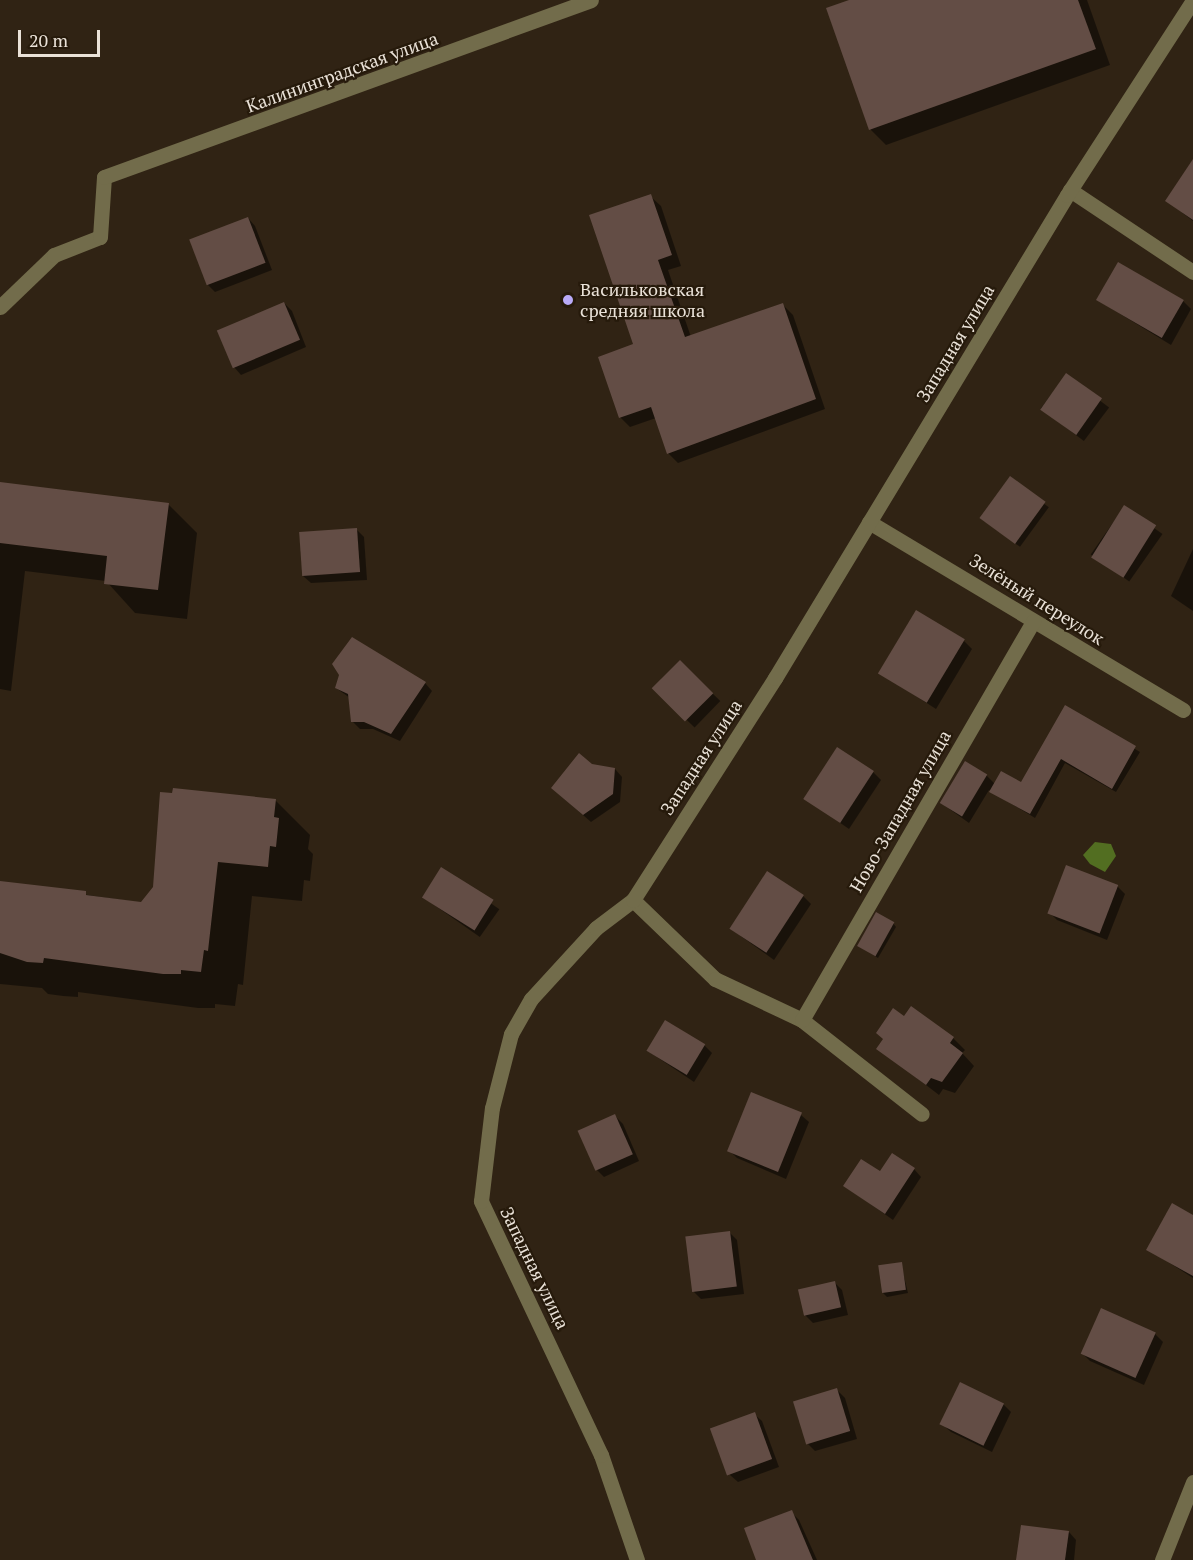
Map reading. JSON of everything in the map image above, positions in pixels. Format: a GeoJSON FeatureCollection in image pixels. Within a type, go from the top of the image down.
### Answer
{"type":"FeatureCollection","features":[{"type":"Feature","properties":{"kind":"street","name":"Калининградская улица"},"geometry":{"type":"LineString","coordinates":[[0,307],[54,255],[100,237],[104,177],[591,0]]}},
{"type":"Feature","properties":{"kind":"street","name":"Западная улица"},"geometry":{"type":"LineString","coordinates":[[637,1560],[601,1455],[481,1201],[492,1108],[511,1034],[531,999],[596,928],[633,900],[869,522],[1070,190],[1193,0]]}},
{"type":"Feature","properties":{"kind":"street"},"geometry":{"type":"LineString","coordinates":[[1070,190],[1193,272]]}},
{"type":"Feature","properties":{"kind":"street","name":"Зелёный переулок"},"geometry":{"type":"LineString","coordinates":[[869,522],[1183,710]]}},
{"type":"Feature","properties":{"kind":"street","name":"Ново-Западная улица"},"geometry":{"type":"LineString","coordinates":[[802,1020],[1033,621]]}},
{"type":"Feature","properties":{"kind":"street"},"geometry":{"type":"LineString","coordinates":[[633,900],[715,979],[802,1020],[922,1114]]}},
{"type":"Feature","properties":{"kind":"street"},"geometry":{"type":"LineString","coordinates":[[1162,1560],[1193,1482]]}},
{"type":"Feature","properties":{"kind":"shaded area"},"geometry":{"type":"Polygon","coordinates":[[[1095,842],[1111,844],[1116,856],[1105,872],[1090,864],[1083,855],[1095,842]]]}},
{"type":"Feature","properties":{"kind":"building"},"geometry":{"type":"Polygon","coordinates":[[[849,0],[1078,0],[1096,49],[869,130],[826,8],[849,0]]]}},
{"type":"Feature","properties":{"kind":"building"},"geometry":{"type":"Polygon","coordinates":[[[1193,159],[1193,220],[1165,201],[1193,159]]]}},
{"type":"Feature","properties":{"kind":"building"},"geometry":{"type":"Polygon","coordinates":[[[651,194],[672,255],[658,260],[685,337],[783,303],[816,399],[667,454],[651,407],[619,418],[598,357],[633,344],[589,215],[651,194]]]}},
{"type":"Feature","properties":{"kind":"building"},"geometry":{"type":"Polygon","coordinates":[[[248,217],[266,263],[207,285],[189,240],[248,217]]]}},
{"type":"Feature","properties":{"kind":"building"},"geometry":{"type":"Polygon","coordinates":[[[1118,262],[1184,300],[1162,338],[1096,300],[1118,262]]]}},
{"type":"Feature","properties":{"kind":"building"},"geometry":{"type":"Polygon","coordinates":[[[284,302],[300,340],[233,368],[217,331],[284,302]]]}},
{"type":"Feature","properties":{"kind":"building"},"geometry":{"type":"Polygon","coordinates":[[[1066,373],[1102,398],[1076,435],[1040,410],[1066,373]]]}},
{"type":"Feature","properties":{"kind":"building"},"geometry":{"type":"Polygon","coordinates":[[[1010,476],[1046,502],[1015,544],[979,518],[1010,476]]]}},
{"type":"Feature","properties":{"kind":"building"},"geometry":{"type":"Polygon","coordinates":[[[0,482],[169,503],[158,590],[104,584],[107,556],[0,543],[0,482]]]}},
{"type":"Feature","properties":{"kind":"building"},"geometry":{"type":"Polygon","coordinates":[[[1124,505],[1156,525],[1123,578],[1091,558],[1124,505]]]}},
{"type":"Feature","properties":{"kind":"building"},"geometry":{"type":"Polygon","coordinates":[[[357,528],[360,572],[302,576],[299,532],[357,528]]]}},
{"type":"Feature","properties":{"kind":"building"},"geometry":{"type":"Polygon","coordinates":[[[916,610],[965,639],[927,703],[878,673],[916,610]]]}},
{"type":"Feature","properties":{"kind":"building"},"geometry":{"type":"Polygon","coordinates":[[[352,637],[426,682],[391,734],[364,722],[351,722],[348,694],[335,688],[339,675],[332,664],[352,637]]]}},
{"type":"Feature","properties":{"kind":"building"},"geometry":{"type":"Polygon","coordinates":[[[680,660],[713,693],[685,722],[652,688],[680,660]]]}},
{"type":"Feature","properties":{"kind":"building"},"geometry":{"type":"Polygon","coordinates":[[[1065,705],[1136,746],[1112,789],[1061,759],[1030,814],[989,792],[1001,771],[1021,782],[1065,705]]]}},
{"type":"Feature","properties":{"kind":"building"},"geometry":{"type":"Polygon","coordinates":[[[837,747],[874,771],[840,823],[803,799],[837,747]]]}},
{"type":"Feature","properties":{"kind":"building"},"geometry":{"type":"Polygon","coordinates":[[[579,753],[592,764],[615,768],[613,794],[583,815],[551,788],[579,753]]]}},
{"type":"Feature","properties":{"kind":"building"},"geometry":{"type":"Polygon","coordinates":[[[965,761],[987,774],[962,816],[940,803],[965,761]]]}},
{"type":"Feature","properties":{"kind":"building"},"geometry":{"type":"Polygon","coordinates":[[[173,788],[276,799],[274,817],[279,818],[276,847],[270,846],[268,867],[218,862],[208,951],[204,950],[201,972],[181,970],[181,974],[163,974],[44,958],[43,963],[27,962],[0,953],[0,881],[86,891],[86,895],[141,902],[153,887],[160,792],[172,793],[173,788]]]}},
{"type":"Feature","properties":{"kind":"building"},"geometry":{"type":"Polygon","coordinates":[[[1066,865],[1118,885],[1100,934],[1047,914],[1066,865]]]}},
{"type":"Feature","properties":{"kind":"building"},"geometry":{"type":"Polygon","coordinates":[[[441,867],[494,900],[475,930],[422,898],[441,867]]]}},
{"type":"Feature","properties":{"kind":"building"},"geometry":{"type":"Polygon","coordinates":[[[767,871],[804,895],[766,953],[729,929],[767,871]]]}},
{"type":"Feature","properties":{"kind":"building"},"geometry":{"type":"Polygon","coordinates":[[[876,912],[894,922],[875,956],[857,946],[876,912]]]}},
{"type":"Feature","properties":{"kind":"building"},"geometry":{"type":"Polygon","coordinates":[[[911,1006],[954,1037],[950,1043],[963,1053],[942,1082],[931,1078],[926,1085],[876,1049],[883,1039],[876,1033],[893,1008],[904,1016],[911,1006]]]}},
{"type":"Feature","properties":{"kind":"building"},"geometry":{"type":"Polygon","coordinates":[[[665,1020],[705,1044],[687,1075],[646,1051],[665,1020]]]}},
{"type":"Feature","properties":{"kind":"building"},"geometry":{"type":"Polygon","coordinates":[[[751,1092],[802,1113],[778,1172],[727,1151],[751,1092]]]}},
{"type":"Feature","properties":{"kind":"building"},"geometry":{"type":"Polygon","coordinates":[[[615,1114],[633,1154],[595,1171],[578,1131],[615,1114]]]}},
{"type":"Feature","properties":{"kind":"building"},"geometry":{"type":"Polygon","coordinates":[[[892,1153],[915,1168],[885,1214],[843,1186],[861,1159],[880,1171],[892,1153]]]}},
{"type":"Feature","properties":{"kind":"building"},"geometry":{"type":"Polygon","coordinates":[[[1172,1203],[1193,1215],[1193,1276],[1146,1250],[1172,1203]]]}},
{"type":"Feature","properties":{"kind":"building"},"geometry":{"type":"Polygon","coordinates":[[[730,1231],[737,1287],[692,1292],[685,1236],[730,1231]]]}},
{"type":"Feature","properties":{"kind":"building"},"geometry":{"type":"Polygon","coordinates":[[[902,1262],[906,1290],[882,1293],[878,1265],[902,1262]]]}},
{"type":"Feature","properties":{"kind":"building"},"geometry":{"type":"Polygon","coordinates":[[[835,1281],[841,1307],[804,1316],[798,1290],[835,1281]]]}},
{"type":"Feature","properties":{"kind":"building"},"geometry":{"type":"Polygon","coordinates":[[[1101,1308],[1156,1332],[1135,1378],[1081,1354],[1101,1308]]]}},
{"type":"Feature","properties":{"kind":"building"},"geometry":{"type":"Polygon","coordinates":[[[960,1382],[1004,1403],[983,1446],[939,1424],[960,1382]]]}},
{"type":"Feature","properties":{"kind":"building"},"geometry":{"type":"Polygon","coordinates":[[[837,1388],[850,1431],[806,1444],[793,1401],[837,1388]]]}},
{"type":"Feature","properties":{"kind":"building"},"geometry":{"type":"Polygon","coordinates":[[[755,1412],[772,1459],[727,1475],[710,1428],[755,1412]]]}},
{"type":"Feature","properties":{"kind":"building"},"geometry":{"type":"Polygon","coordinates":[[[792,1510],[813,1560],[756,1560],[744,1528],[792,1510]]]}},
{"type":"Feature","properties":{"kind":"building"},"geometry":{"type":"Polygon","coordinates":[[[1021,1525],[1069,1531],[1065,1560],[1016,1560],[1021,1525]]]}},
{"type":"Feature","properties":{"kind":"place","name":"Васильковская средняя школа"},"geometry":{"type":"Point","coordinates":[568,300]}}]}
